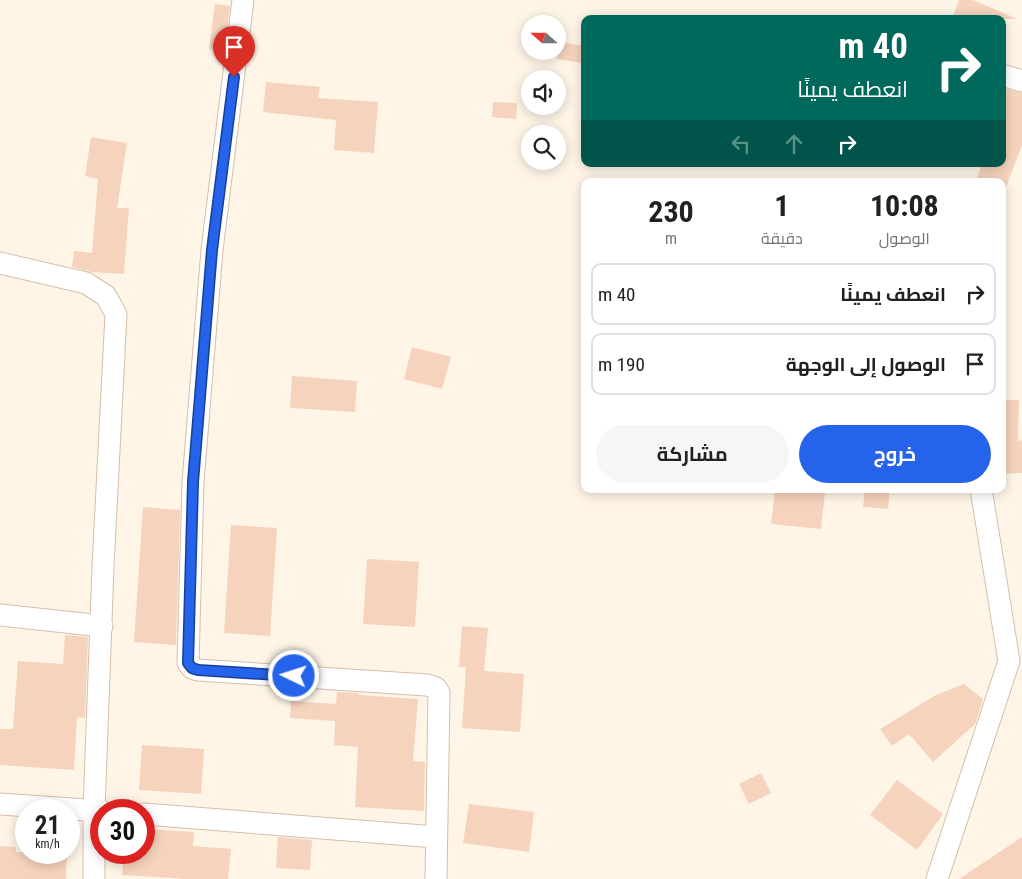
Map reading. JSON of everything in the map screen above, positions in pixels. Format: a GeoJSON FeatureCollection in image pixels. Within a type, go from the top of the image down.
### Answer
{"type":"FeatureCollection","features":[{"type":"Feature","properties":{"kind":"street"},"geometry":{"type":"LineString","coordinates":[[243,0],[212,250],[193,482],[188,663],[192,668],[198,670],[427,685],[436,688],[439,693],[436,879]]}},
{"type":"Feature","properties":{"kind":"street"},"geometry":{"type":"LineString","coordinates":[[1006,76],[1022,82]]}},
{"type":"Feature","properties":{"kind":"street"},"geometry":{"type":"LineString","coordinates":[[0,263],[86,283],[106,296],[116,314],[102,626],[98,799]]}},
{"type":"Feature","properties":{"kind":"street"},"geometry":{"type":"LineString","coordinates":[[937,879],[1015,656],[982,493]]}},
{"type":"Feature","properties":{"kind":"street"},"geometry":{"type":"LineString","coordinates":[[0,615],[102,626]]}},
{"type":"Feature","properties":{"kind":"street"},"geometry":{"type":"LineString","coordinates":[[0,804],[90,810]]}},
{"type":"Feature","properties":{"kind":"street"},"geometry":{"type":"LineString","coordinates":[[155,815],[436,837]]}},
{"type":"Feature","properties":{"kind":"street"},"geometry":{"type":"LineString","coordinates":[[94,879],[95,864]]}},
{"type":"Feature","properties":{"kind":"building"},"geometry":{"type":"Polygon","coordinates":[[[959,0],[973,0],[1017,19],[1006,19],[1006,15],[953,15],[959,0]]]}},
{"type":"Feature","properties":{"kind":"building"},"geometry":{"type":"Polygon","coordinates":[[[215,4],[230,6],[224,51],[209,49],[215,4]]]}},
{"type":"Feature","properties":{"kind":"building"},"geometry":{"type":"Polygon","coordinates":[[[566,43],[581,46],[581,63],[563,60],[566,60],[566,43]]]}},
{"type":"Feature","properties":{"kind":"building"},"geometry":{"type":"Polygon","coordinates":[[[266,82],[320,87],[318,98],[378,102],[374,153],[334,150],[336,120],[263,112],[266,82]]]}},
{"type":"Feature","properties":{"kind":"building"},"geometry":{"type":"Polygon","coordinates":[[[1006,89],[1022,93],[1022,145],[1006,187],[1006,178],[977,178],[981,167],[1006,167],[1006,89]]]}},
{"type":"Feature","properties":{"kind":"building"},"geometry":{"type":"Polygon","coordinates":[[[493,102],[517,103],[516,119],[492,117],[493,102]]]}},
{"type":"Feature","properties":{"kind":"building"},"geometry":{"type":"Polygon","coordinates":[[[91,137],[127,143],[117,208],[129,208],[124,274],[92,272],[72,267],[74,251],[92,253],[98,179],[85,176],[91,137]]]}},
{"type":"Feature","properties":{"kind":"building"},"geometry":{"type":"Polygon","coordinates":[[[412,347],[451,357],[442,389],[404,379],[412,347]]]}},
{"type":"Feature","properties":{"kind":"building"},"geometry":{"type":"Polygon","coordinates":[[[292,376],[357,381],[355,412],[290,408],[292,376]]]}},
{"type":"Feature","properties":{"kind":"building"},"geometry":{"type":"Polygon","coordinates":[[[1006,400],[1019,400],[1018,441],[1022,440],[1022,473],[1006,474],[1006,400]]]}},
{"type":"Feature","properties":{"kind":"building"},"geometry":{"type":"Polygon","coordinates":[[[775,493],[825,493],[821,529],[771,524],[775,493]]]}},
{"type":"Feature","properties":{"kind":"building"},"geometry":{"type":"Polygon","coordinates":[[[865,493],[890,493],[888,509],[863,507],[865,493]]]}},
{"type":"Feature","properties":{"kind":"building"},"geometry":{"type":"Polygon","coordinates":[[[143,507],[180,510],[176,645],[134,642],[143,507]]]}},
{"type":"Feature","properties":{"kind":"building"},"geometry":{"type":"Polygon","coordinates":[[[231,525],[277,528],[270,636],[224,633],[231,525]]]}},
{"type":"Feature","properties":{"kind":"building"},"geometry":{"type":"Polygon","coordinates":[[[367,559],[419,562],[415,627],[363,624],[367,559]]]}},
{"type":"Feature","properties":{"kind":"building"},"geometry":{"type":"Polygon","coordinates":[[[462,626],[488,628],[484,671],[524,674],[520,732],[462,728],[466,667],[459,667],[462,626]]]}},
{"type":"Feature","properties":{"kind":"building"},"geometry":{"type":"Polygon","coordinates":[[[65,635],[88,637],[85,718],[77,717],[74,770],[0,765],[0,729],[13,729],[18,661],[63,664],[65,635]]]}},
{"type":"Feature","properties":{"kind":"building"},"geometry":{"type":"Polygon","coordinates":[[[964,684],[983,699],[975,724],[933,762],[909,734],[892,746],[880,729],[936,695],[964,684]]]}},
{"type":"Feature","properties":{"kind":"building"},"geometry":{"type":"Polygon","coordinates":[[[337,692],[418,699],[413,761],[425,762],[424,811],[355,807],[358,747],[334,745],[335,721],[290,718],[291,701],[336,704],[337,692]]]}},
{"type":"Feature","properties":{"kind":"building"},"geometry":{"type":"Polygon","coordinates":[[[142,745],[204,749],[201,794],[139,790],[142,745]]]}},
{"type":"Feature","properties":{"kind":"building"},"geometry":{"type":"Polygon","coordinates":[[[761,773],[771,793],[749,804],[739,784],[761,773]]]}},
{"type":"Feature","properties":{"kind":"building"},"geometry":{"type":"Polygon","coordinates":[[[897,780],[943,814],[917,850],[870,815],[897,780]]]}},
{"type":"Feature","properties":{"kind":"building"},"geometry":{"type":"Polygon","coordinates":[[[469,804],[534,812],[529,852],[463,843],[469,804]]]}},
{"type":"Feature","properties":{"kind":"building"},"geometry":{"type":"Polygon","coordinates":[[[155,830],[194,832],[193,846],[231,849],[228,879],[187,879],[122,875],[123,864],[155,864],[155,830]]]}},
{"type":"Feature","properties":{"kind":"building"},"geometry":{"type":"Polygon","coordinates":[[[278,837],[312,840],[310,870],[276,868],[278,837]]]}},
{"type":"Feature","properties":{"kind":"building"},"geometry":{"type":"Polygon","coordinates":[[[1022,837],[1022,879],[959,879],[1022,837]]]}},
{"type":"Feature","properties":{"kind":"building"},"geometry":{"type":"Polygon","coordinates":[[[0,846],[15,847],[15,864],[67,864],[66,879],[0,879],[0,846]]]}},
{"type":"Feature","properties":{"kind":"route"},"geometry":{"type":"LineString","coordinates":[[234,77],[212,250],[193,482],[188,663],[192,668],[198,670],[294,676]]}}]}
